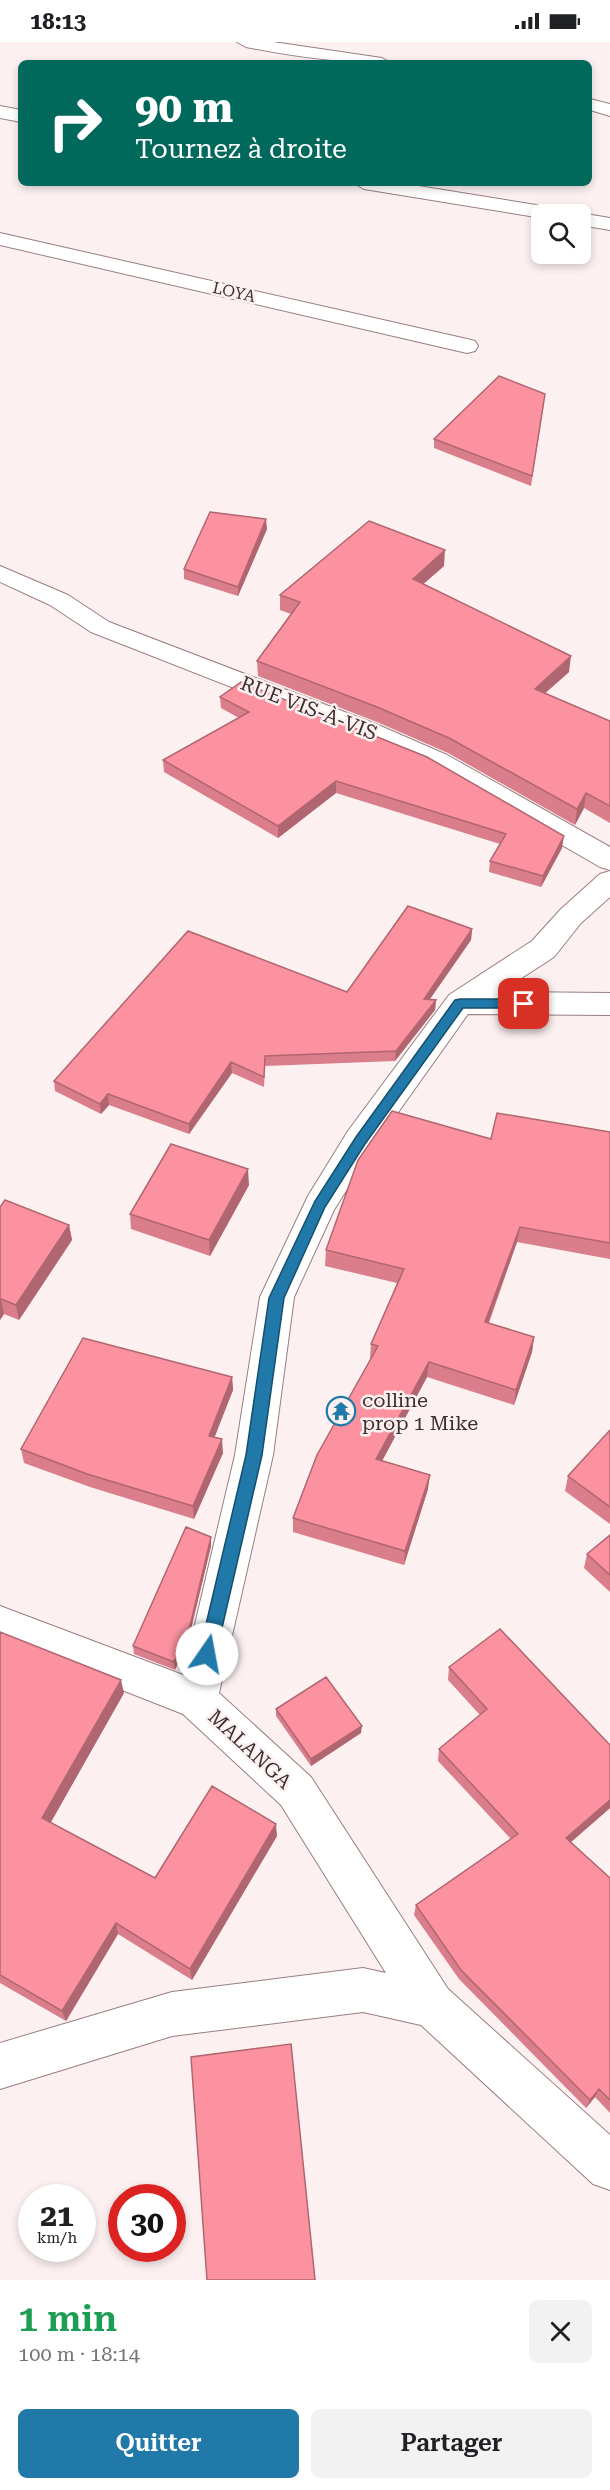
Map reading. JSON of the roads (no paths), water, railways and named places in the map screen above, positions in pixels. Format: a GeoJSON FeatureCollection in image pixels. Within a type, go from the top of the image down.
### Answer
{"type":"FeatureCollection","features":[{"type":"Feature","properties":{"kind":"street"},"geometry":{"type":"LineString","coordinates":[[246,42],[307,54],[357,60]]}},
{"type":"Feature","properties":{"kind":"street"},"geometry":{"type":"LineString","coordinates":[[592,106],[610,110]]}},
{"type":"Feature","properties":{"kind":"street"},"geometry":{"type":"LineString","coordinates":[[0,112],[18,115]]}},
{"type":"Feature","properties":{"kind":"street"},"geometry":{"type":"LineString","coordinates":[[382,186],[531,210]]}},
{"type":"Feature","properties":{"kind":"street"},"geometry":{"type":"LineString","coordinates":[[591,221],[610,224]]}},
{"type":"Feature","properties":{"kind":"street","name":"LOYA"},"geometry":{"type":"LineString","coordinates":[[0,239],[467,346]]}},
{"type":"Feature","properties":{"kind":"street","name":"RUE VIS-À-VIS"},"geometry":{"type":"LineString","coordinates":[[0,573],[59,600],[100,627],[366,730],[437,761],[610,860]]}},
{"type":"Feature","properties":{"kind":"street","name":"MALANGA"},"geometry":{"type":"LineString","coordinates":[[610,881],[571,916],[543,949],[460,1003],[360,1140],[320,1205],[276,1298],[254,1455],[197,1700],[296,1791],[432,2005],[610,2167]]}},
{"type":"Feature","properties":{"kind":"street"},"geometry":{"type":"LineString","coordinates":[[460,1003],[610,1004]]}},
{"type":"Feature","properties":{"kind":"street"},"geometry":{"type":"LineString","coordinates":[[0,1624],[197,1700]]}},
{"type":"Feature","properties":{"kind":"street"},"geometry":{"type":"LineString","coordinates":[[0,2066],[172,2014],[363,1990],[432,2005]]}},
{"type":"Feature","properties":{"kind":"place","name":"colline prop 1 Mike"},"geometry":{"type":"Point","coordinates":[341,1411]}}]}
